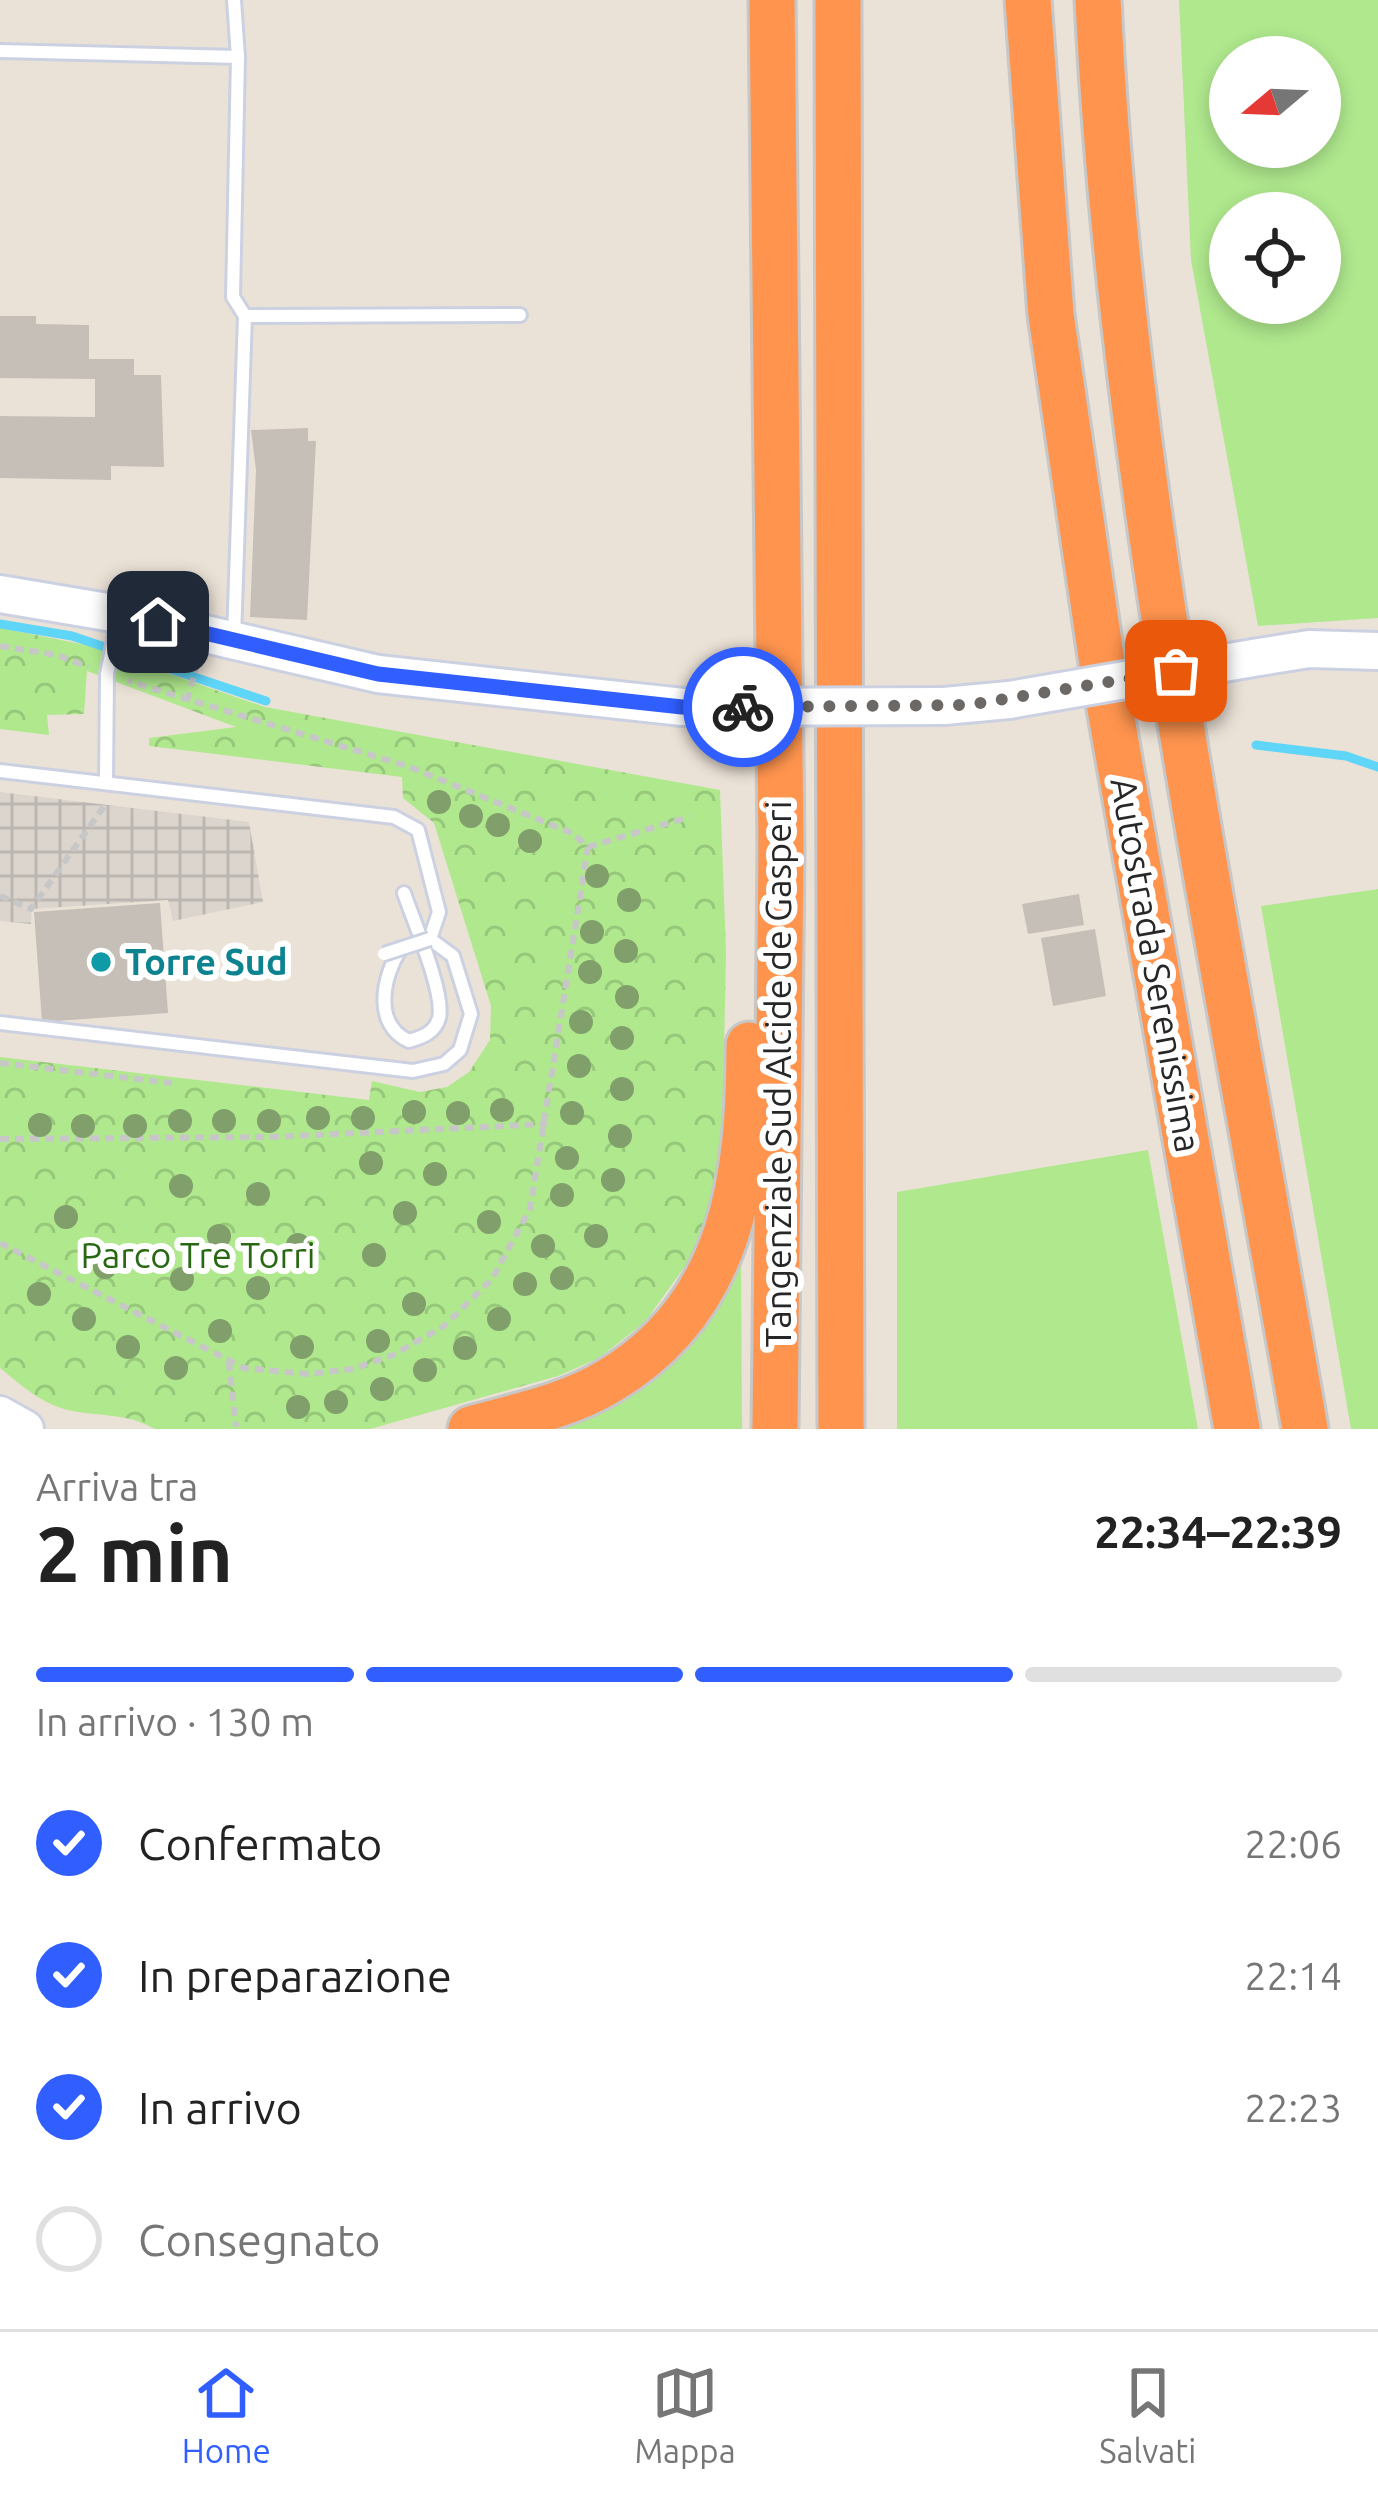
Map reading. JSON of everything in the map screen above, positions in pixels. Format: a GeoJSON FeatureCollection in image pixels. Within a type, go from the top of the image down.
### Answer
{"type":"FeatureCollection","features":[{"type":"Feature","properties":{"kind":"highway","name":"Tangenziale Sud Alcide de Gasperi"},"geometry":{"type":"LineString","coordinates":[[838,0],[841,1429]]}},
{"type":"Feature","properties":{"kind":"highway","name":"Autostrada Serenissima"},"geometry":{"type":"LineString","coordinates":[[1028,0],[1051,315],[1106,686],[1237,1429]]}},
{"type":"Feature","properties":{"kind":"highway","name":"Autostrada Serenissima"},"geometry":{"type":"LineString","coordinates":[[1098,0],[1123,309],[1172,652],[1305,1429]]}},
{"type":"Feature","properties":{"kind":"highway","name":"Tangenziale Sud Alcide de Gasperi"},"geometry":{"type":"LineString","coordinates":[[772,10],[781,849],[775,1429]]}},
{"type":"Feature","properties":{"kind":"highway"},"geometry":{"type":"LineString","coordinates":[[471,1429],[607,1383],[680,1321],[705,1285],[732,1229],[744,1165],[749,937],[781,849]]}},
{"type":"Feature","properties":{"kind":"street"},"geometry":{"type":"LineString","coordinates":[[0,594],[119,614],[378,674],[682,707],[944,706],[1009,700],[1309,649],[1378,651]]}},
{"type":"Feature","properties":{"kind":"street"},"geometry":{"type":"LineString","coordinates":[[0,1415],[25,1429]]}},
{"type":"Feature","properties":{"kind":"lane"},"geometry":{"type":"LineString","coordinates":[[234,0],[238,57],[233,297],[245,316],[234,639]]}},
{"type":"Feature","properties":{"kind":"lane"},"geometry":{"type":"LineString","coordinates":[[0,50],[238,57]]}},
{"type":"Feature","properties":{"kind":"lane"},"geometry":{"type":"LineString","coordinates":[[245,316],[520,315]]}},
{"type":"Feature","properties":{"kind":"lane"},"geometry":{"type":"LineString","coordinates":[[106,783],[106,674],[119,614]]}},
{"type":"Feature","properties":{"kind":"lane"},"geometry":{"type":"LineString","coordinates":[[0,771],[394,817],[418,830],[439,912],[430,939]]}},
{"type":"Feature","properties":{"kind":"lane"},"geometry":{"type":"LineString","coordinates":[[401,948],[391,963],[383,1016],[392,1033],[409,1041],[427,1036],[439,1021],[438,1001],[404,893]]}},
{"type":"Feature","properties":{"kind":"lane"},"geometry":{"type":"LineString","coordinates":[[384,954],[430,939]]}},
{"type":"Feature","properties":{"kind":"lane"},"geometry":{"type":"LineString","coordinates":[[0,1023],[413,1071],[444,1064],[460,1050],[471,1014],[453,956],[430,939]]}},
{"type":"Feature","properties":{"kind":"path"},"geometry":{"type":"LineString","coordinates":[[0,646],[57,655],[187,701],[198,661]]}},
{"type":"Feature","properties":{"kind":"path"},"geometry":{"type":"LineString","coordinates":[[0,896],[32,909],[105,805],[106,783]]}},
{"type":"Feature","properties":{"kind":"path"},"geometry":{"type":"LineString","coordinates":[[588,847],[689,817]]}},
{"type":"Feature","properties":{"kind":"path"},"geometry":{"type":"LineString","coordinates":[[0,1063],[172,1083]]}},
{"type":"Feature","properties":{"kind":"path"},"geometry":{"type":"LineString","coordinates":[[0,1139],[271,1137],[547,1124]]}},
{"type":"Feature","properties":{"kind":"path"},"geometry":{"type":"LineString","coordinates":[[229,1362],[226,1377],[236,1427]]}},
{"type":"Feature","properties":{"kind":"green space"},"geometry":{"type":"Polygon","coordinates":[[[1179,0],[1378,0],[1378,618],[1258,626],[1191,260],[1179,0]]]}},
{"type":"Feature","properties":{"kind":"green space","name":"Parco Tre Torri"},"geometry":{"type":"Polygon","coordinates":[[[0,628],[86,645],[265,707],[720,790],[726,952],[722,1149],[703,1241],[645,1322],[599,1358],[558,1376],[370,1429],[155,1429],[125,1418],[52,1405],[0,1368],[0,1057],[369,1100],[372,1081],[420,1092],[447,1087],[469,1072],[490,1040],[491,1006],[434,823],[403,798],[402,777],[149,746],[149,738],[236,727],[87,671],[84,714],[47,715],[49,735],[0,729],[0,628]]]}},
{"type":"Feature","properties":{"kind":"green space"},"geometry":{"type":"Polygon","coordinates":[[[1378,889],[1378,1429],[1351,1429],[1261,906],[1378,889]]]}},
{"type":"Feature","properties":{"kind":"green space"},"geometry":{"type":"Polygon","coordinates":[[[1148,1150],[1198,1429],[897,1429],[897,1192],[1148,1150]]]}},
{"type":"Feature","properties":{"kind":"green space"},"geometry":{"type":"Polygon","coordinates":[[[741,1259],[742,1429],[546,1429],[610,1404],[663,1367],[707,1318],[741,1259]]]}},
{"type":"Feature","properties":{"kind":"shaded area"},"geometry":{"type":"Polygon","coordinates":[[[0,792],[249,822],[263,902],[173,921],[168,900],[32,909],[31,924],[0,921],[0,792]]]}},
{"type":"Feature","properties":{"kind":"building"},"geometry":{"type":"Polygon","coordinates":[[[0,316],[36,316],[36,324],[89,325],[89,359],[134,359],[134,375],[161,375],[164,467],[111,466],[111,480],[0,478],[0,416],[95,417],[95,379],[0,378],[0,316]]]}},
{"type":"Feature","properties":{"kind":"building"},"geometry":{"type":"Polygon","coordinates":[[[308,428],[308,441],[316,441],[307,620],[250,617],[256,470],[251,430],[308,428]]]}},
{"type":"Feature","properties":{"kind":"building"},"geometry":{"type":"Polygon","coordinates":[[[1079,894],[1084,925],[1028,934],[1022,904],[1079,894]]]}},
{"type":"Feature","properties":{"kind":"building","name":"Torre Sud"},"geometry":{"type":"Polygon","coordinates":[[[160,903],[168,1013],[42,1022],[34,912],[160,903]]]}},
{"type":"Feature","properties":{"kind":"building"},"geometry":{"type":"Polygon","coordinates":[[[1095,929],[1106,996],[1053,1006],[1041,938],[1095,929]]]}},
{"type":"Feature","properties":{"kind":"waterway"},"geometry":{"type":"LineString","coordinates":[[0,624],[72,636],[266,701]]}},
{"type":"Feature","properties":{"kind":"waterway"},"geometry":{"type":"LineString","coordinates":[[1256,745],[1346,756],[1378,767]]}},
{"type":"Feature","properties":{"kind":"way so far"},"geometry":{"type":"LineString","coordinates":[[743,707],[968,705],[1176,671]]}},
{"type":"Feature","properties":{"kind":"place","name":"Torre Sud"},"geometry":{"type":"Point","coordinates":[101,962]}},
{"type":"Feature","properties":{"kind":"route"},"geometry":{"type":"LineString","coordinates":[[158,622],[378,674],[682,707],[743,707]]}}]}
